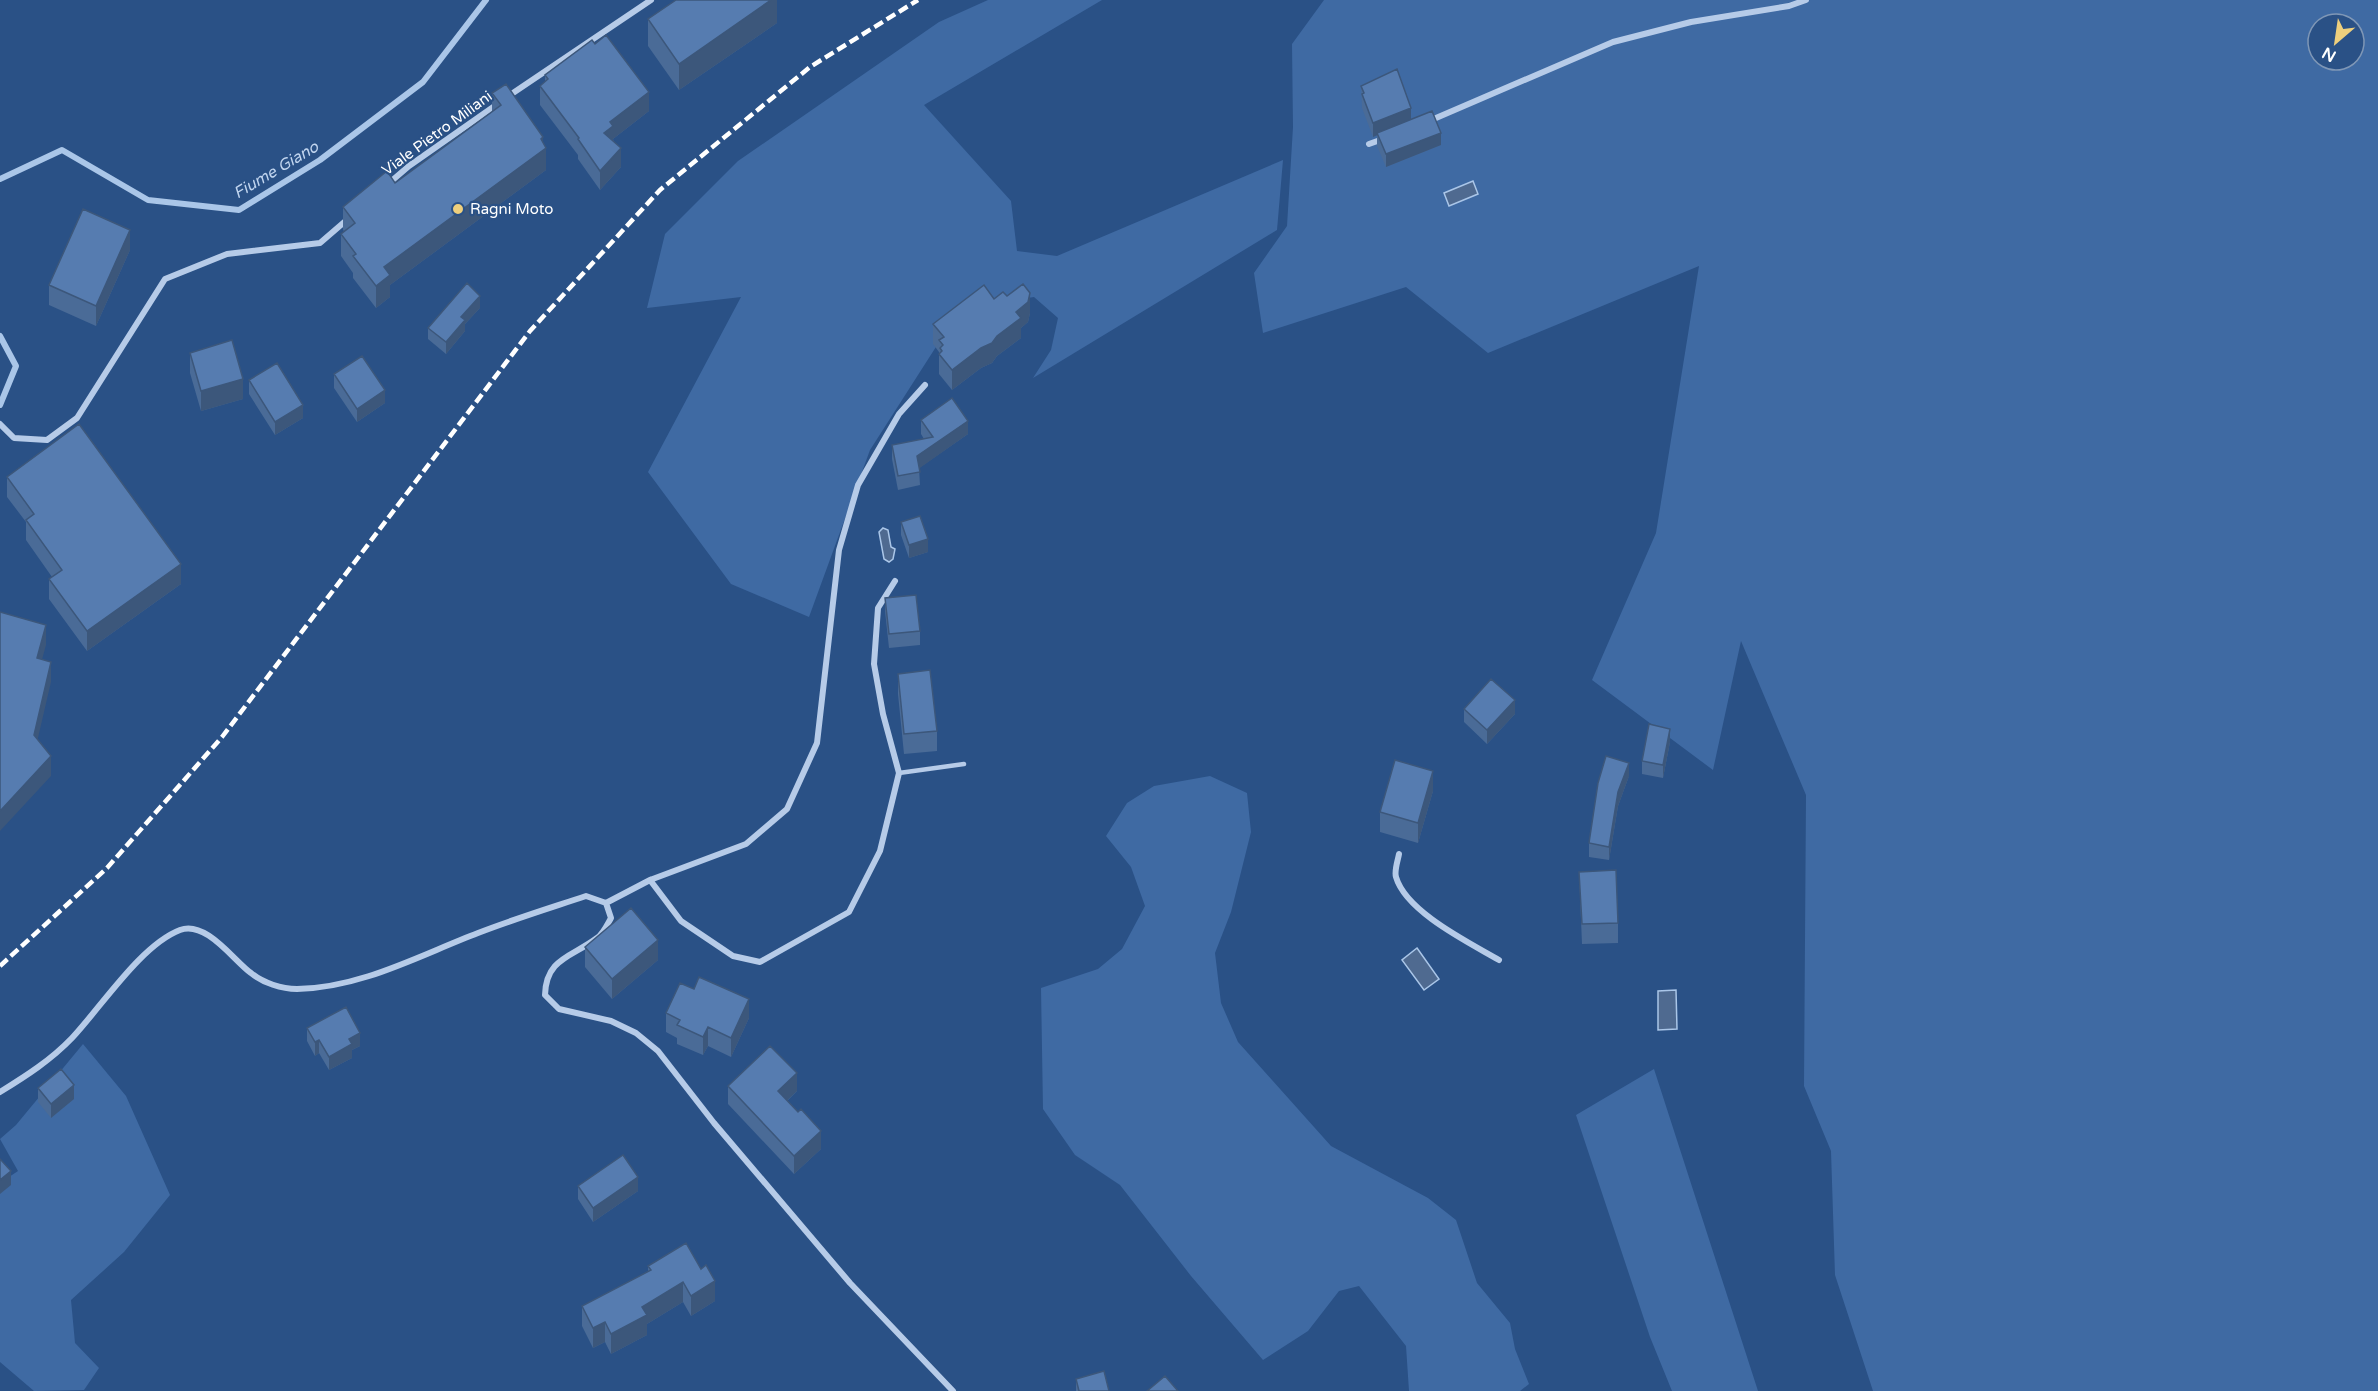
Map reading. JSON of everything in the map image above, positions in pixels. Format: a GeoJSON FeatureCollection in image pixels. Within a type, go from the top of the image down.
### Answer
{"type":"FeatureCollection","features":[{"type":"Feature","properties":{"kind":"street","name":"Viale Pietro Miliani"},"geometry":{"type":"LineString","coordinates":[[382,189],[409,166],[651,0]]}},
{"type":"Feature","properties":{"kind":"street"},"geometry":{"type":"LineString","coordinates":[[1418,126],[1612,42],[1691,22],[1789,6],[1806,0]]}},
{"type":"Feature","properties":{"kind":"street"},"geometry":{"type":"LineString","coordinates":[[1369,144],[1389,137]]}},
{"type":"Feature","properties":{"kind":"street"},"geometry":{"type":"LineString","coordinates":[[0,424],[14,438],[47,441],[77,418],[165,279],[227,254],[320,243],[356,212]]}},
{"type":"Feature","properties":{"kind":"street"},"geometry":{"type":"LineString","coordinates":[[0,1092],[40,1067],[70,1040],[158,940],[184,929],[205,934],[226,948],[250,973],[269,984],[296,989],[352,983],[480,932],[586,896],[606,903],[650,880],[746,844],[787,809],[817,743],[839,550],[858,485],[899,414],[925,385]]}},
{"type":"Feature","properties":{"kind":"street"},"geometry":{"type":"LineString","coordinates":[[650,880],[681,921],[733,956],[760,962],[849,912],[880,851],[899,773],[883,714],[874,664],[878,608],[895,581]]}},
{"type":"Feature","properties":{"kind":"street"},"geometry":{"type":"LineString","coordinates":[[1399,854],[1395,875],[1405,893],[1434,922],[1499,960]]}},
{"type":"Feature","properties":{"kind":"street"},"geometry":{"type":"LineString","coordinates":[[606,903],[611,918],[599,937],[562,959],[546,978],[545,995],[559,1009],[611,1021],[636,1033],[658,1051],[714,1123],[850,1283],[953,1391]]}},
{"type":"Feature","properties":{"kind":"lane"},"geometry":{"type":"LineString","coordinates":[[899,773],[964,764]]}},
{"type":"Feature","properties":{"kind":"shaded area"},"geometry":{"type":"Polygon","coordinates":[[[988,0],[1102,0],[924,105],[1011,201],[1017,251],[1057,256],[1283,160],[1277,230],[1033,378],[1051,350],[1058,318],[1034,297],[1007,301],[950,325],[870,450],[809,617],[731,584],[648,472],[741,297],[647,308],[665,234],[738,161],[939,22],[988,0]]]}},
{"type":"Feature","properties":{"kind":"shaded area"},"geometry":{"type":"Polygon","coordinates":[[[1324,0],[2378,0],[2378,1391],[1873,1391],[1835,1275],[1831,1151],[1804,1086],[1806,795],[1741,641],[1713,770],[1592,680],[1656,533],[1699,266],[1488,353],[1406,287],[1263,333],[1254,273],[1287,226],[1293,127],[1292,44],[1324,0]]]}},
{"type":"Feature","properties":{"kind":"shaded area"},"geometry":{"type":"Polygon","coordinates":[[[1473,181],[1478,194],[1449,206],[1444,193],[1473,181]]]}},
{"type":"Feature","properties":{"kind":"shaded area"},"geometry":{"type":"Polygon","coordinates":[[[883,528],[888,530],[891,547],[895,549],[893,559],[889,562],[884,559],[879,532],[883,528]]]}},
{"type":"Feature","properties":{"kind":"shaded area"},"geometry":{"type":"Polygon","coordinates":[[[1210,776],[1247,793],[1251,832],[1231,912],[1215,953],[1221,1003],[1238,1042],[1331,1146],[1428,1198],[1456,1220],[1477,1283],[1510,1323],[1515,1349],[1529,1384],[1520,1391],[1409,1391],[1406,1346],[1359,1286],[1339,1291],[1308,1331],[1263,1360],[1191,1276],[1120,1185],[1075,1155],[1043,1109],[1041,988],[1098,969],[1122,949],[1145,906],[1131,867],[1106,836],[1127,803],[1154,786],[1210,776]]]}},
{"type":"Feature","properties":{"kind":"shaded area"},"geometry":{"type":"Polygon","coordinates":[[[1417,948],[1439,979],[1424,990],[1402,960],[1417,948]]]}},
{"type":"Feature","properties":{"kind":"shaded area"},"geometry":{"type":"Polygon","coordinates":[[[1676,990],[1677,1029],[1658,1030],[1658,991],[1676,990]]]}},
{"type":"Feature","properties":{"kind":"shaded area"},"geometry":{"type":"Polygon","coordinates":[[[83,1044],[126,1096],[170,1195],[124,1252],[71,1300],[75,1343],[99,1368],[84,1390],[34,1391],[0,1362],[0,1183],[18,1171],[0,1139],[16,1125],[83,1044]]]}},
{"type":"Feature","properties":{"kind":"shaded area"},"geometry":{"type":"Polygon","coordinates":[[[1654,1069],[1758,1391],[1672,1391],[1650,1337],[1576,1115],[1654,1069]]]}},
{"type":"Feature","properties":{"kind":"building"},"geometry":{"type":"Polygon","coordinates":[[[676,0],[771,0],[679,64],[648,19],[676,0]]]}},
{"type":"Feature","properties":{"kind":"building"},"geometry":{"type":"Polygon","coordinates":[[[606,35],[649,92],[610,122],[613,126],[604,133],[621,148],[600,171],[579,138],[540,86],[548,79],[545,75],[592,40],[595,44],[606,35]]]}},
{"type":"Feature","properties":{"kind":"building"},"geometry":{"type":"Polygon","coordinates":[[[1397,69],[1411,108],[1373,123],[1361,86],[1397,69]]]}},
{"type":"Feature","properties":{"kind":"building"},"geometry":{"type":"Polygon","coordinates":[[[506,84],[543,137],[541,139],[546,148],[384,267],[390,275],[376,286],[353,256],[356,254],[341,234],[355,223],[343,207],[387,171],[395,183],[501,105],[492,93],[506,84]]]}},
{"type":"Feature","properties":{"kind":"building"},"geometry":{"type":"Polygon","coordinates":[[[1432,111],[1441,133],[1386,154],[1377,133],[1432,111]]]}},
{"type":"Feature","properties":{"kind":"building"},"geometry":{"type":"Polygon","coordinates":[[[83,209],[130,230],[96,306],[49,285],[83,209]]]}},
{"type":"Feature","properties":{"kind":"building"},"geometry":{"type":"Polygon","coordinates":[[[467,283],[480,296],[461,317],[465,320],[446,342],[428,328],[467,283]]]}},
{"type":"Feature","properties":{"kind":"building"},"geometry":{"type":"Polygon","coordinates":[[[1023,284],[1030,293],[1028,302],[1016,312],[1021,318],[997,336],[992,343],[981,348],[952,370],[939,354],[943,345],[939,340],[944,337],[933,324],[984,285],[994,299],[1003,292],[1007,296],[1023,284]]]}},
{"type":"Feature","properties":{"kind":"building"},"geometry":{"type":"Polygon","coordinates":[[[232,340],[243,379],[201,391],[190,353],[232,340]]]}},
{"type":"Feature","properties":{"kind":"building"},"geometry":{"type":"Polygon","coordinates":[[[362,356],[385,390],[357,409],[334,374],[362,356]]]}},
{"type":"Feature","properties":{"kind":"building"},"geometry":{"type":"Polygon","coordinates":[[[277,363],[303,405],[275,422],[249,380],[277,363]]]}},
{"type":"Feature","properties":{"kind":"building"},"geometry":{"type":"Polygon","coordinates":[[[952,398],[968,421],[917,456],[920,472],[898,476],[892,445],[933,437],[921,420],[952,398]]]}},
{"type":"Feature","properties":{"kind":"building"},"geometry":{"type":"Polygon","coordinates":[[[79,424],[181,564],[87,631],[49,579],[62,570],[26,520],[34,514],[7,477],[79,424]]]}},
{"type":"Feature","properties":{"kind":"building"},"geometry":{"type":"Polygon","coordinates":[[[920,516],[928,539],[909,545],[901,522],[920,516]]]}},
{"type":"Feature","properties":{"kind":"building"},"geometry":{"type":"Polygon","coordinates":[[[916,595],[920,631],[889,634],[885,598],[916,595]]]}},
{"type":"Feature","properties":{"kind":"building"},"geometry":{"type":"Polygon","coordinates":[[[0,612],[46,625],[37,658],[51,662],[34,735],[51,756],[0,811],[0,612]]]}},
{"type":"Feature","properties":{"kind":"building"},"geometry":{"type":"Polygon","coordinates":[[[930,670],[937,731],[904,734],[898,674],[930,670]]]}},
{"type":"Feature","properties":{"kind":"building"},"geometry":{"type":"Polygon","coordinates":[[[1491,679],[1515,700],[1487,730],[1464,709],[1491,679]]]}},
{"type":"Feature","properties":{"kind":"building"},"geometry":{"type":"Polygon","coordinates":[[[1649,724],[1670,729],[1663,765],[1642,761],[1649,724]]]}},
{"type":"Feature","properties":{"kind":"building"},"geometry":{"type":"Polygon","coordinates":[[[1606,756],[1629,763],[1618,792],[1609,847],[1589,843],[1598,783],[1606,756]]]}},
{"type":"Feature","properties":{"kind":"building"},"geometry":{"type":"Polygon","coordinates":[[[1395,760],[1433,771],[1418,823],[1380,812],[1395,760]]]}},
{"type":"Feature","properties":{"kind":"building"},"geometry":{"type":"Polygon","coordinates":[[[1616,870],[1618,923],[1582,924],[1579,872],[1616,870]]]}},
{"type":"Feature","properties":{"kind":"building"},"geometry":{"type":"Polygon","coordinates":[[[631,908],[658,940],[612,979],[585,947],[631,908]]]}},
{"type":"Feature","properties":{"kind":"building"},"geometry":{"type":"Polygon","coordinates":[[[699,977],[749,999],[731,1038],[708,1027],[703,1037],[677,1025],[680,1020],[666,1013],[680,983],[694,989],[699,977]]]}},
{"type":"Feature","properties":{"kind":"building"},"geometry":{"type":"Polygon","coordinates":[[[346,1007],[360,1033],[349,1039],[352,1044],[329,1057],[319,1040],[315,1042],[307,1028],[346,1007]]]}},
{"type":"Feature","properties":{"kind":"building"},"geometry":{"type":"Polygon","coordinates":[[[770,1046],[797,1073],[778,1091],[798,1112],[801,1109],[821,1131],[794,1156],[728,1086],[770,1046]]]}},
{"type":"Feature","properties":{"kind":"building"},"geometry":{"type":"Polygon","coordinates":[[[61,1069],[74,1085],[51,1104],[38,1088],[61,1069]]]}},
{"type":"Feature","properties":{"kind":"building"},"geometry":{"type":"Polygon","coordinates":[[[623,1155],[638,1177],[593,1208],[578,1186],[623,1155]]]}},
{"type":"Feature","properties":{"kind":"building"},"geometry":{"type":"Polygon","coordinates":[[[0,1159],[11,1171],[0,1180],[0,1159]]]}},
{"type":"Feature","properties":{"kind":"building"},"geometry":{"type":"Polygon","coordinates":[[[686,1243],[701,1269],[706,1265],[715,1281],[691,1296],[683,1282],[642,1307],[647,1315],[611,1334],[605,1322],[593,1328],[582,1306],[651,1270],[648,1266],[686,1243]]]}},
{"type":"Feature","properties":{"kind":"building"},"geometry":{"type":"Polygon","coordinates":[[[1104,1371],[1109,1391],[1079,1391],[1076,1379],[1104,1371]]]}},
{"type":"Feature","properties":{"kind":"building"},"geometry":{"type":"Polygon","coordinates":[[[1165,1376],[1178,1391],[1147,1391],[1165,1376]]]}},
{"type":"Feature","properties":{"kind":"waterway","name":"Fiume Giano"},"geometry":{"type":"LineString","coordinates":[[0,179],[62,150],[148,200],[239,210],[320,160],[423,82],[486,0]]}},
{"type":"Feature","properties":{"kind":"waterway","name":"Fiume Giano"},"geometry":{"type":"LineString","coordinates":[[0,336],[16,366],[0,405]]}},
{"type":"Feature","properties":{"kind":"railway"},"geometry":{"type":"LineString","coordinates":[[0,966],[107,868],[222,737],[530,331],[660,190],[810,67],[918,0]]}},
{"type":"Feature","properties":{"kind":"place","name":"Ragni Moto"},"geometry":{"type":"Point","coordinates":[458,209]}}]}
